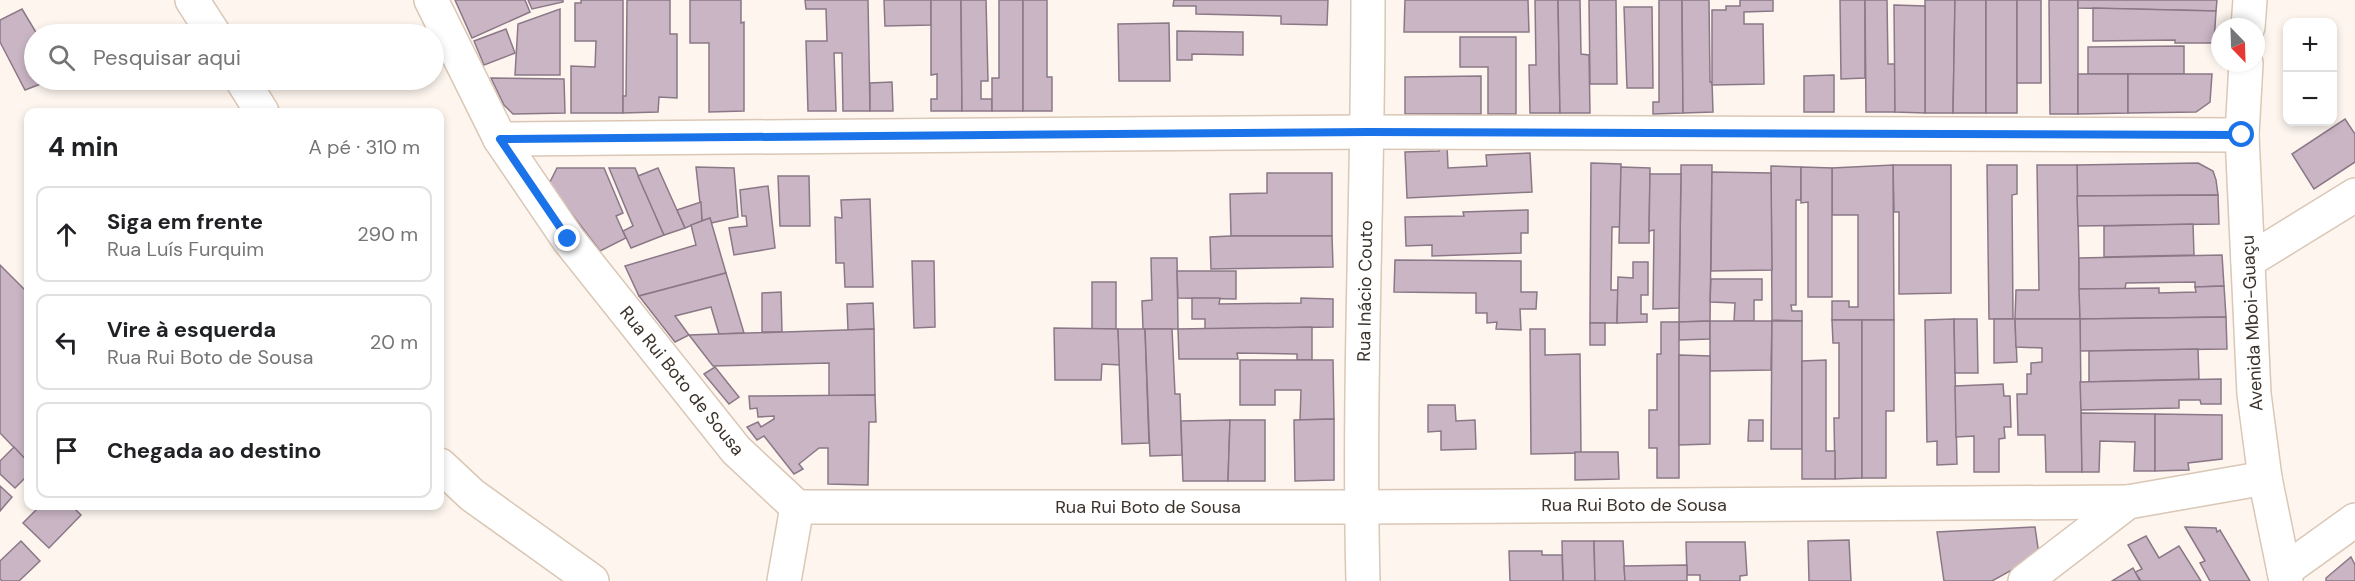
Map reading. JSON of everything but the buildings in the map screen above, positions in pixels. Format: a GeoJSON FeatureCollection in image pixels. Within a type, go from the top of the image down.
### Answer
{"type":"FeatureCollection","features":[{"type":"Feature","properties":{"kind":"street"},"geometry":{"type":"LineString","coordinates":[[192,0],[208,24]]}},
{"type":"Feature","properties":{"kind":"street","name":"Rua Rui Boto de Sousa"},"geometry":{"type":"LineString","coordinates":[[431,0],[443,24]]}},
{"type":"Feature","properties":{"kind":"street","name":"Rua Inácio Couto"},"geometry":{"type":"LineString","coordinates":[[1363,581],[1361,507],[1368,132],[1368,0]]}},
{"type":"Feature","properties":{"kind":"street"},"geometry":{"type":"LineString","coordinates":[[2249,18],[2250,0]]}},
{"type":"Feature","properties":{"kind":"street","name":"Rua Rui Boto de Sousa"},"geometry":{"type":"LineString","coordinates":[[444,26],[500,139],[568,239],[736,450],[797,507],[1361,507],[2128,502],[2265,478]]}},
{"type":"Feature","properties":{"kind":"street","name":"Avenida Mboi-Guaçu"},"geometry":{"type":"LineString","coordinates":[[2246,72],[2242,135],[2254,394],[2265,478],[2285,576]]}},
{"type":"Feature","properties":{"kind":"street"},"geometry":{"type":"LineString","coordinates":[[248,90],[260,108]]}},
{"type":"Feature","properties":{"kind":"street"},"geometry":{"type":"LineString","coordinates":[[500,139],[1368,132],[2242,135]]}},
{"type":"Feature","properties":{"kind":"street"},"geometry":{"type":"LineString","coordinates":[[2248,261],[2355,195]]}},
{"type":"Feature","properties":{"kind":"street"},"geometry":{"type":"LineString","coordinates":[[444,469],[472,495],[592,581]]}},
{"type":"Feature","properties":{"kind":"street"},"geometry":{"type":"LineString","coordinates":[[2025,581],[2128,502]]}},
{"type":"Feature","properties":{"kind":"street"},"geometry":{"type":"LineString","coordinates":[[784,581],[797,507]]}},
{"type":"Feature","properties":{"kind":"street"},"geometry":{"type":"LineString","coordinates":[[2285,576],[2355,520]]}},
{"type":"Feature","properties":{"kind":"route"},"geometry":{"type":"LineString","coordinates":[[568,239],[500,139],[1368,132],[2242,135]]}}]}
